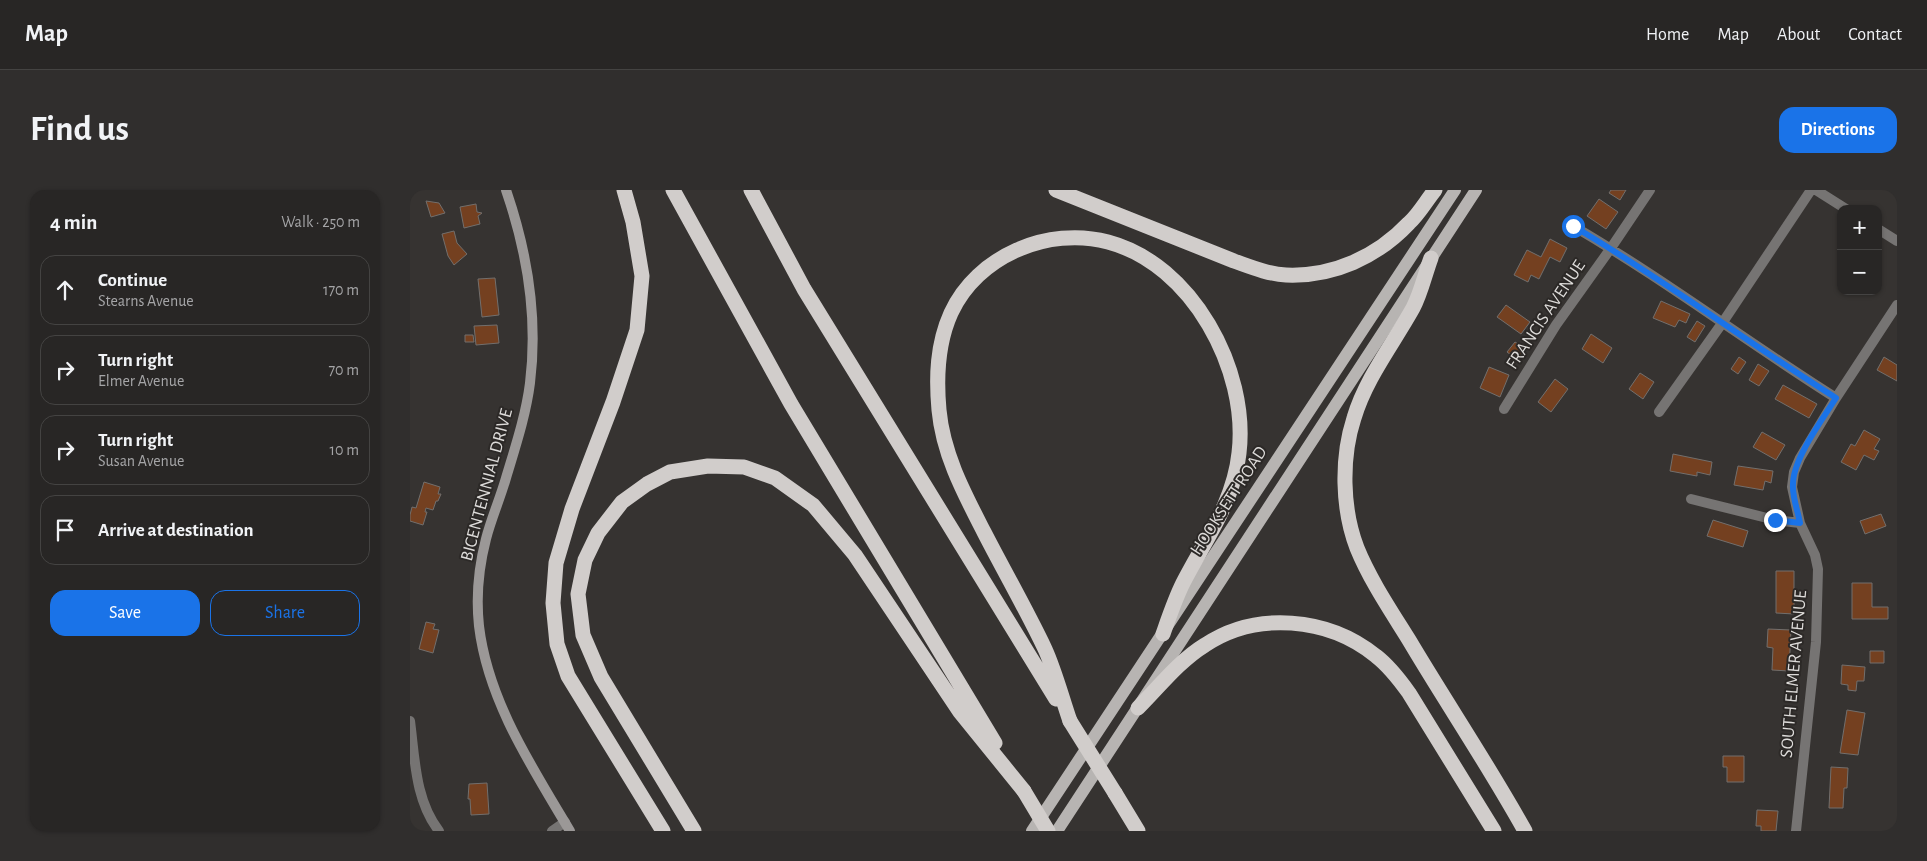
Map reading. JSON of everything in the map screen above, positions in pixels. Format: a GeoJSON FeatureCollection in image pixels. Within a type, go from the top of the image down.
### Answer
{"type":"FeatureCollection","features":[{"type":"Feature","properties":{"kind":"highway"},"geometry":{"type":"LineString","coordinates":[[624,190],[633,222],[642,276],[636,330],[613,402],[572,509],[556,563],[553,603],[557,644],[568,676],[663,831]]}},
{"type":"Feature","properties":{"kind":"highway"},"geometry":{"type":"LineString","coordinates":[[673,190],[791,404],[1048,831]]}},
{"type":"Feature","properties":{"kind":"highway"},"geometry":{"type":"LineString","coordinates":[[751,190],[804,289],[1138,831]]}},
{"type":"Feature","properties":{"kind":"highway"},"geometry":{"type":"LineString","coordinates":[[1056,190],[1234,262],[1262,271],[1300,274],[1340,268],[1364,258],[1389,242],[1410,223],[1435,190]]}},
{"type":"Feature","properties":{"kind":"highway"},"geometry":{"type":"LineString","coordinates":[[1070,721],[1046,651],[953,469],[943,438],[939,412],[938,360],[951,312],[962,295],[978,277],[1015,250],[1059,238],[1084,238],[1107,241],[1127,249],[1162,270],[1179,287],[1198,308],[1222,348],[1236,392],[1240,415],[1239,454],[1232,487],[1225,506],[1182,584],[1162,634]]}},
{"type":"Feature","properties":{"kind":"highway"},"geometry":{"type":"LineString","coordinates":[[1431,258],[1414,306],[1367,387],[1354,418],[1349,440],[1346,472],[1346,497],[1350,525],[1357,548],[1389,608],[1525,831]]}},
{"type":"Feature","properties":{"kind":"highway"},"geometry":{"type":"LineString","coordinates":[[694,831],[601,677],[583,635],[578,594],[585,560],[598,533],[622,502],[646,484],[670,472],[708,466],[744,467],[775,478],[813,504],[855,555],[960,712],[1024,791]]}},
{"type":"Feature","properties":{"kind":"highway"},"geometry":{"type":"LineString","coordinates":[[1138,708],[1181,665],[1203,646],[1222,635],[1245,627],[1267,623],[1315,627],[1337,633],[1358,643],[1393,672],[1414,700],[1494,831]]}},
{"type":"Feature","properties":{"kind":"main road","name":"HOOKSETT ROAD"},"geometry":{"type":"LineString","coordinates":[[1032,831],[1455,190]]}},
{"type":"Feature","properties":{"kind":"main road"},"geometry":{"type":"LineString","coordinates":[[1057,831],[1476,190]]}},
{"type":"Feature","properties":{"kind":"street","name":"BICENTENNIAL DRIVE"},"geometry":{"type":"LineString","coordinates":[[506,190],[521,239],[531,296],[530,383],[525,411],[506,480],[486,539],[478,595],[479,624],[491,682],[508,722],[568,826]]}},
{"type":"Feature","properties":{"kind":"street","name":"FRANCIS AVENUE"},"geometry":{"type":"LineString","coordinates":[[1504,409],[1556,325],[1650,190]]}},
{"type":"Feature","properties":{"kind":"street"},"geometry":{"type":"LineString","coordinates":[[1659,412],[1723,322],[1811,190]]}},
{"type":"Feature","properties":{"kind":"street"},"geometry":{"type":"LineString","coordinates":[[1816,190],[1840,205]]}},
{"type":"Feature","properties":{"kind":"street"},"geometry":{"type":"LineString","coordinates":[[1573,226],[1611,248],[1836,398]]}},
{"type":"Feature","properties":{"kind":"street"},"geometry":{"type":"LineString","coordinates":[[1882,232],[1897,241]]}},
{"type":"Feature","properties":{"kind":"street","name":"SOUTH ELMER AVENUE"},"geometry":{"type":"LineString","coordinates":[[1796,831],[1816,642],[1818,570],[1815,555],[1800,523],[1792,486],[1794,472],[1800,458],[1836,398],[1897,305]]}},
{"type":"Feature","properties":{"kind":"street"},"geometry":{"type":"LineString","coordinates":[[1691,498],[1775,520],[1800,523]]}},
{"type":"Feature","properties":{"kind":"street"},"geometry":{"type":"LineString","coordinates":[[410,721],[414,787],[431,820],[439,831]]}},
{"type":"Feature","properties":{"kind":"street"},"geometry":{"type":"LineString","coordinates":[[552,831],[568,826]]}},
{"type":"Feature","properties":{"kind":"building"},"geometry":{"type":"Polygon","coordinates":[[[1611,190],[1626,190],[1620,200],[1609,193],[1611,190]]]}},
{"type":"Feature","properties":{"kind":"building"},"geometry":{"type":"Polygon","coordinates":[[[1599,199],[1618,212],[1606,229],[1587,216],[1599,199]]]}},
{"type":"Feature","properties":{"kind":"building"},"geometry":{"type":"Polygon","coordinates":[[[426,201],[439,203],[445,213],[431,217],[426,201]]]}},
{"type":"Feature","properties":{"kind":"building"},"geometry":{"type":"Polygon","coordinates":[[[476,204],[477,212],[482,213],[478,216],[480,224],[464,228],[460,207],[476,204]]]}},
{"type":"Feature","properties":{"kind":"building"},"geometry":{"type":"Polygon","coordinates":[[[454,231],[457,243],[467,254],[454,265],[448,256],[442,234],[454,231]]]}},
{"type":"Feature","properties":{"kind":"building"},"geometry":{"type":"Polygon","coordinates":[[[1550,239],[1567,248],[1560,262],[1550,257],[1539,279],[1531,275],[1528,282],[1514,275],[1527,250],[1541,257],[1550,239]]]}},
{"type":"Feature","properties":{"kind":"building"},"geometry":{"type":"Polygon","coordinates":[[[495,278],[499,315],[482,317],[478,279],[495,278]]]}},
{"type":"Feature","properties":{"kind":"building"},"geometry":{"type":"Polygon","coordinates":[[[1661,301],[1690,314],[1686,323],[1679,320],[1675,327],[1653,318],[1661,301]]]}},
{"type":"Feature","properties":{"kind":"building"},"geometry":{"type":"Polygon","coordinates":[[[1506,305],[1530,322],[1521,334],[1497,317],[1506,305]]]}},
{"type":"Feature","properties":{"kind":"building"},"geometry":{"type":"Polygon","coordinates":[[[1697,321],[1705,326],[1695,342],[1687,337],[1697,321]]]}},
{"type":"Feature","properties":{"kind":"building"},"geometry":{"type":"Polygon","coordinates":[[[497,325],[499,343],[476,345],[474,326],[497,325]]]}},
{"type":"Feature","properties":{"kind":"building"},"geometry":{"type":"Polygon","coordinates":[[[1591,334],[1612,348],[1603,363],[1582,349],[1591,334]]]}},
{"type":"Feature","properties":{"kind":"building"},"geometry":{"type":"Polygon","coordinates":[[[465,335],[473,335],[474,342],[465,342],[465,335]]]}},
{"type":"Feature","properties":{"kind":"building"},"geometry":{"type":"Polygon","coordinates":[[[1515,342],[1526,349],[1518,360],[1507,352],[1515,342]]]}},
{"type":"Feature","properties":{"kind":"building"},"geometry":{"type":"Polygon","coordinates":[[[1739,357],[1746,362],[1738,374],[1731,369],[1739,357]]]}},
{"type":"Feature","properties":{"kind":"building"},"geometry":{"type":"Polygon","coordinates":[[[1884,357],[1897,365],[1897,381],[1877,370],[1884,357]]]}},
{"type":"Feature","properties":{"kind":"building"},"geometry":{"type":"Polygon","coordinates":[[[1758,364],[1769,371],[1759,386],[1749,380],[1758,364]]]}},
{"type":"Feature","properties":{"kind":"building"},"geometry":{"type":"Polygon","coordinates":[[[1489,367],[1509,375],[1500,397],[1480,388],[1489,367]]]}},
{"type":"Feature","properties":{"kind":"building"},"geometry":{"type":"Polygon","coordinates":[[[1640,373],[1654,382],[1643,399],[1629,389],[1640,373]]]}},
{"type":"Feature","properties":{"kind":"building"},"geometry":{"type":"Polygon","coordinates":[[[1555,379],[1568,389],[1551,412],[1538,402],[1555,379]]]}},
{"type":"Feature","properties":{"kind":"building"},"geometry":{"type":"Polygon","coordinates":[[[1783,385],[1817,404],[1809,418],[1775,399],[1783,385]]]}},
{"type":"Feature","properties":{"kind":"building"},"geometry":{"type":"Polygon","coordinates":[[[1864,430],[1880,439],[1874,449],[1879,451],[1874,460],[1864,455],[1856,470],[1841,462],[1851,444],[1855,446],[1864,430]]]}},
{"type":"Feature","properties":{"kind":"building"},"geometry":{"type":"Polygon","coordinates":[[[1762,432],[1785,445],[1776,460],[1753,447],[1762,432]]]}},
{"type":"Feature","properties":{"kind":"building"},"geometry":{"type":"Polygon","coordinates":[[[1673,454],[1712,462],[1710,475],[1697,472],[1697,476],[1670,471],[1673,454]]]}},
{"type":"Feature","properties":{"kind":"building"},"geometry":{"type":"Polygon","coordinates":[[[1738,466],[1773,471],[1771,483],[1765,481],[1763,490],[1734,485],[1738,466]]]}},
{"type":"Feature","properties":{"kind":"building"},"geometry":{"type":"Polygon","coordinates":[[[424,482],[440,487],[438,494],[441,494],[433,510],[426,508],[425,512],[427,512],[423,525],[410,521],[410,515],[412,507],[416,508],[424,482]]]}},
{"type":"Feature","properties":{"kind":"building"},"geometry":{"type":"Polygon","coordinates":[[[1881,514],[1886,526],[1865,534],[1860,521],[1881,514]]]}},
{"type":"Feature","properties":{"kind":"building"},"geometry":{"type":"Polygon","coordinates":[[[1713,520],[1748,531],[1743,547],[1707,536],[1713,520]]]}},
{"type":"Feature","properties":{"kind":"building"},"geometry":{"type":"Polygon","coordinates":[[[1776,571],[1794,571],[1794,614],[1776,613],[1776,571]]]}},
{"type":"Feature","properties":{"kind":"building"},"geometry":{"type":"Polygon","coordinates":[[[1852,583],[1872,583],[1872,607],[1888,607],[1888,619],[1852,619],[1852,583]]]}},
{"type":"Feature","properties":{"kind":"building"},"geometry":{"type":"Polygon","coordinates":[[[426,622],[435,624],[433,629],[439,630],[433,653],[419,649],[426,622]]]}},
{"type":"Feature","properties":{"kind":"building"},"geometry":{"type":"Polygon","coordinates":[[[1768,629],[1791,630],[1789,671],[1772,670],[1773,648],[1767,647],[1768,629]]]}},
{"type":"Feature","properties":{"kind":"building"},"geometry":{"type":"Polygon","coordinates":[[[1870,651],[1884,651],[1884,663],[1870,663],[1870,651]]]}},
{"type":"Feature","properties":{"kind":"building"},"geometry":{"type":"Polygon","coordinates":[[[1842,665],[1865,667],[1864,681],[1857,681],[1856,691],[1848,690],[1848,685],[1841,684],[1842,665]]]}},
{"type":"Feature","properties":{"kind":"building"},"geometry":{"type":"Polygon","coordinates":[[[1847,710],[1865,713],[1858,755],[1840,753],[1847,710]]]}},
{"type":"Feature","properties":{"kind":"building"},"geometry":{"type":"Polygon","coordinates":[[[1723,756],[1744,756],[1744,782],[1727,782],[1727,767],[1723,767],[1723,756]]]}},
{"type":"Feature","properties":{"kind":"building"},"geometry":{"type":"Polygon","coordinates":[[[1831,767],[1848,768],[1843,808],[1829,808],[1831,767]]]}},
{"type":"Feature","properties":{"kind":"building"},"geometry":{"type":"Polygon","coordinates":[[[487,783],[489,814],[471,815],[470,799],[468,799],[469,784],[487,783]]]}},
{"type":"Feature","properties":{"kind":"building"},"geometry":{"type":"Polygon","coordinates":[[[1757,810],[1778,811],[1776,831],[1761,831],[1761,826],[1756,826],[1757,810]]]}},
{"type":"Feature","properties":{"kind":"route"},"geometry":{"type":"LineString","coordinates":[[1573,226],[1611,248],[1836,398],[1800,458],[1794,472],[1792,486],[1800,523],[1775,520]]}}]}
